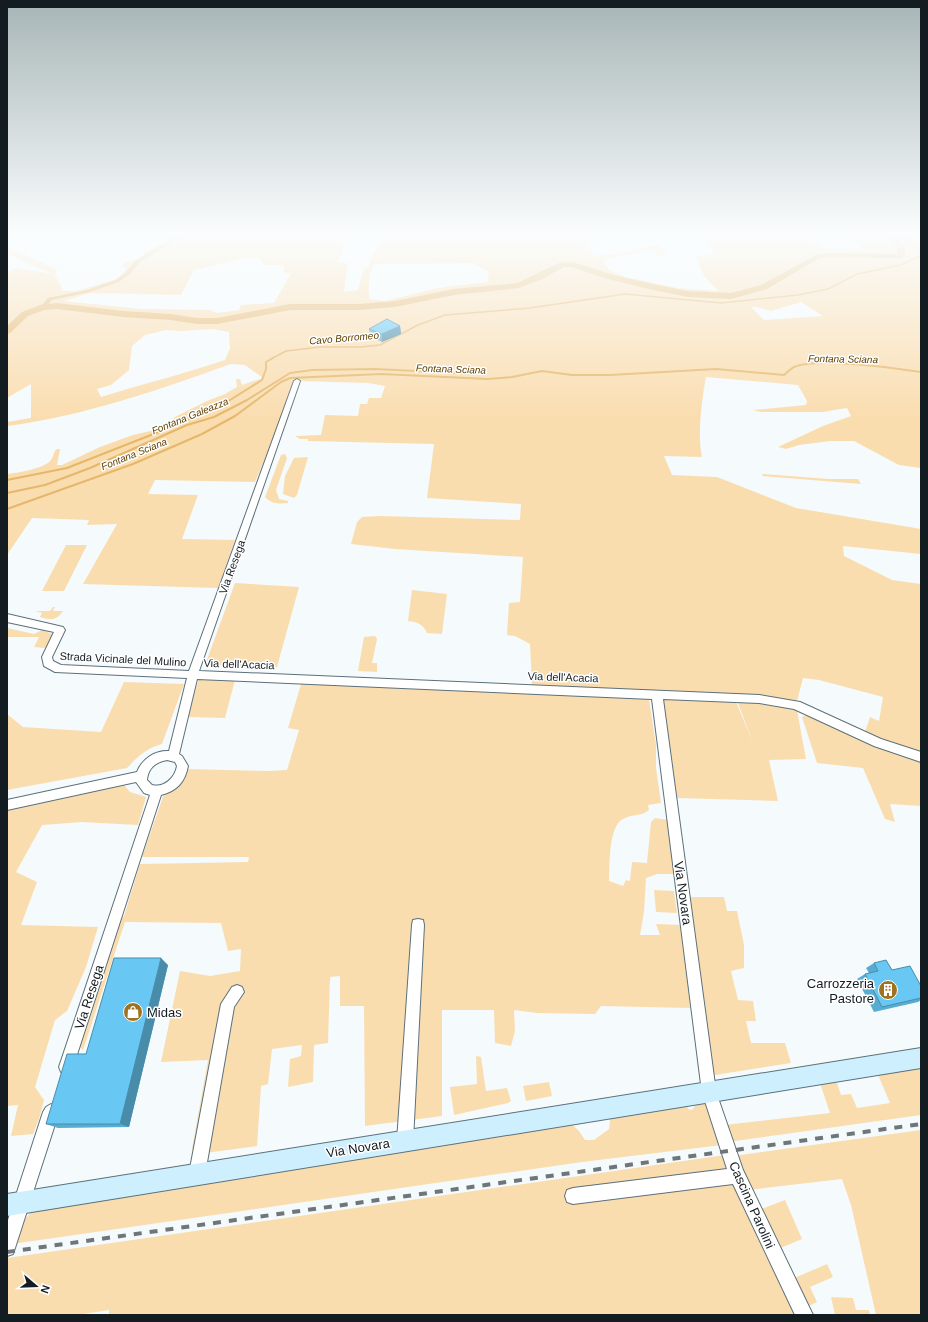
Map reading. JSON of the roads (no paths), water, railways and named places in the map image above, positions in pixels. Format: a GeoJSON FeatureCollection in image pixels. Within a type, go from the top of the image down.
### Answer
{"type":"FeatureCollection","features":[{"type":"Feature","properties":{"kind":"main road","name":"Via Novara"},"geometry":{"type":"LineString","coordinates":[[14,1204],[921,1058]]}},
{"type":"Feature","properties":{"kind":"street","name":"Via Resega"},"geometry":{"type":"LineString","coordinates":[[173,756],[193,674],[296,381]]}},
{"type":"Feature","properties":{"kind":"street","name":"Strada Vicinale del Mulino"},"geometry":{"type":"LineString","coordinates":[[7,618],[60,630],[47,657],[48,663],[59,669],[193,674]]}},
{"type":"Feature","properties":{"kind":"street","name":"Via dell'Acacia"},"geometry":{"type":"LineString","coordinates":[[193,674],[759,699],[796,705],[878,743],[921,757]]}},
{"type":"Feature","properties":{"kind":"street","name":"Via Novara"},"geometry":{"type":"LineString","coordinates":[[657,694],[709,1092]]}},
{"type":"Feature","properties":{"kind":"street"},"geometry":{"type":"LineString","coordinates":[[161,756],[173,756],[178,758],[183,767],[180,778],[170,787],[157,791],[146,788],[141,781],[141,776],[146,766],[155,758],[161,756]]}},
{"type":"Feature","properties":{"kind":"street"},"geometry":{"type":"LineString","coordinates":[[7,805],[141,776]]}},
{"type":"Feature","properties":{"kind":"street","name":"Via Resega"},"geometry":{"type":"LineString","coordinates":[[61,1083],[157,791]]}},
{"type":"Feature","properties":{"kind":"street"},"geometry":{"type":"LineString","coordinates":[[405,1141],[418,925]]}},
{"type":"Feature","properties":{"kind":"street"},"geometry":{"type":"LineString","coordinates":[[196,1174],[228,1004],[237,992]]}},
{"type":"Feature","properties":{"kind":"street","name":"Cascina Parolini"},"geometry":{"type":"LineString","coordinates":[[709,1092],[728,1151],[738,1176],[754,1213],[804,1315]]}},
{"type":"Feature","properties":{"kind":"street"},"geometry":{"type":"LineString","coordinates":[[7,1248],[14,1204],[56,1098]]}},
{"type":"Feature","properties":{"kind":"street"},"geometry":{"type":"LineString","coordinates":[[573,1196],[738,1176]]}},
{"type":"Feature","properties":{"kind":"waterway"},"geometry":{"type":"LineString","coordinates":[[43,307],[50,299],[70,295]]}},
{"type":"Feature","properties":{"kind":"waterway"},"geometry":{"type":"LineString","coordinates":[[7,331],[25,314],[43,307],[57,306],[123,314],[171,317],[197,321],[217,321],[290,307],[359,307],[395,304],[441,295]]}},
{"type":"Feature","properties":{"kind":"waterway","name":"Cavo Borromeo"},"geometry":{"type":"LineString","coordinates":[[271,359],[286,351],[320,347],[361,347],[380,345],[418,325],[445,315],[530,308],[620,295]]}},
{"type":"Feature","properties":{"kind":"waterway","name":"Cavo Borromeo"},"geometry":{"type":"LineString","coordinates":[[632,295],[721,303],[800,295]]}},
{"type":"Feature","properties":{"kind":"waterway"},"geometry":{"type":"LineString","coordinates":[[703,295],[731,296],[736,295]]}},
{"type":"Feature","properties":{"kind":"waterway","name":"Cavo Borromeo"},"geometry":{"type":"LineString","coordinates":[[7,480],[67,468],[179,424],[230,400],[262,380],[266,369],[266,362],[273,358]]}},
{"type":"Feature","properties":{"kind":"waterway","name":"Fontana Sciana"},"geometry":{"type":"LineString","coordinates":[[7,509],[133,464],[202,434],[235,416],[281,382],[290,378],[381,374],[488,379],[512,377],[542,371],[572,375],[610,375],[716,369],[784,375],[794,367],[804,364],[819,363],[856,364],[921,372]]}},
{"type":"Feature","properties":{"kind":"waterway","name":"Fontana Galeazza"},"geometry":{"type":"LineString","coordinates":[[7,493],[45,485],[90,468],[187,425],[214,417],[247,400],[290,373],[312,370],[375,369],[476,374]]}},
{"type":"Feature","properties":{"kind":"railway"},"geometry":{"type":"LineString","coordinates":[[7,1252],[921,1124]]}},
{"type":"Feature","properties":{"kind":"place","name":"Carrozzeria Pastore"},"geometry":{"type":"Point","coordinates":[888,990]}},
{"type":"Feature","properties":{"kind":"place","name":"Midas"},"geometry":{"type":"Point","coordinates":[133,1012]}}]}
